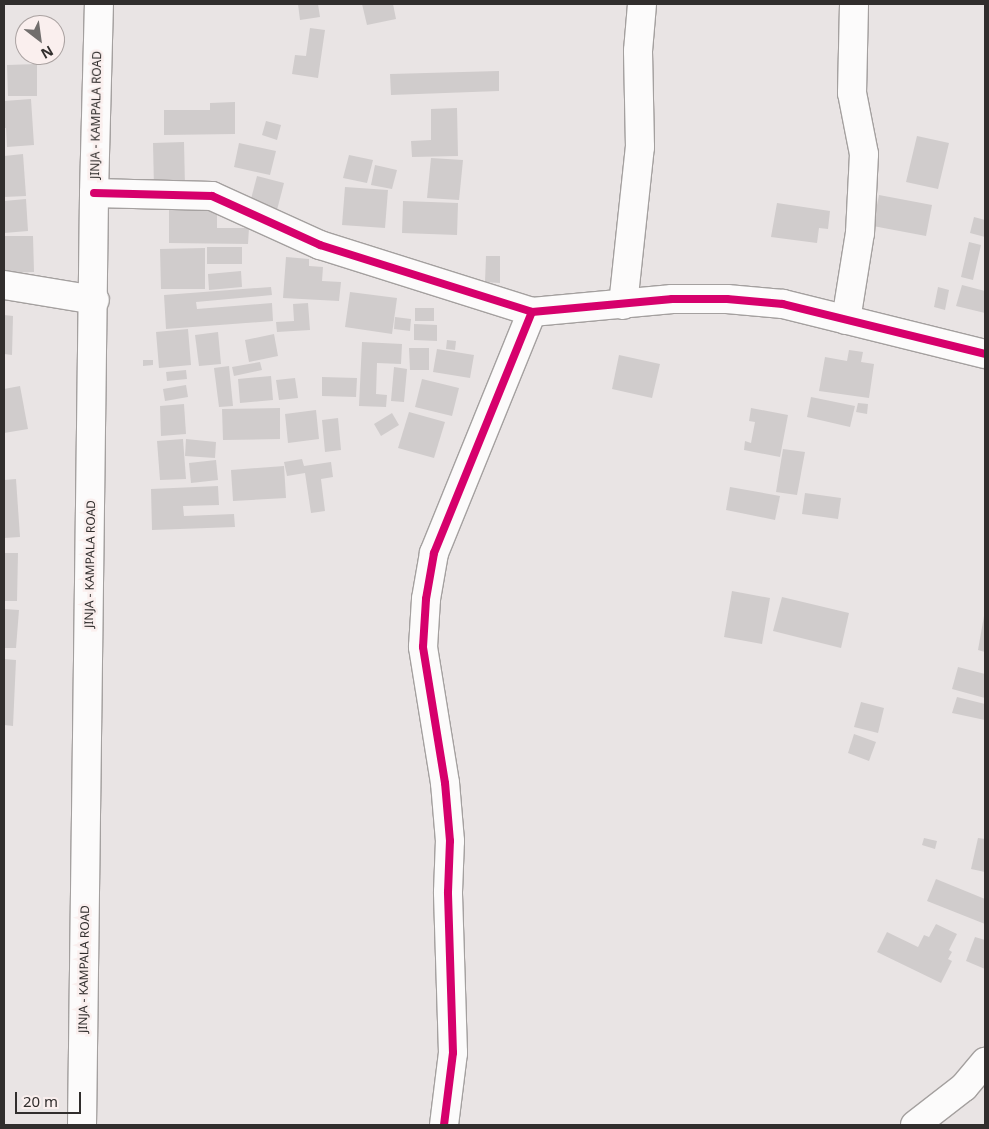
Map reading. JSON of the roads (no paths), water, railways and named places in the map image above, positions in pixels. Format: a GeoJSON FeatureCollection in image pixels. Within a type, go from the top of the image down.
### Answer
{"type":"FeatureCollection","features":[{"type":"Feature","properties":{"kind":"main road","name":"JINJA - KAMPALA ROAD"},"geometry":{"type":"LineString","coordinates":[[82,1125],[95,300],[94,193],[99,4]]}},
{"type":"Feature","properties":{"kind":"main road"},"geometry":{"type":"LineString","coordinates":[[623,305],[640,147],[638,51],[642,4]]}},
{"type":"Feature","properties":{"kind":"main road"},"geometry":{"type":"LineString","coordinates":[[846,320],[860,233],[864,154],[852,94],[854,4]]}},
{"type":"Feature","properties":{"kind":"main road"},"geometry":{"type":"LineString","coordinates":[[94,193],[212,196],[320,245],[532,312],[672,300],[728,299],[783,304],[985,354]]}},
{"type":"Feature","properties":{"kind":"main road"},"geometry":{"type":"LineString","coordinates":[[4,285],[95,300]]}},
{"type":"Feature","properties":{"kind":"main road"},"geometry":{"type":"LineString","coordinates":[[444,1125],[453,1053],[448,892],[450,841],[445,782],[423,647],[426,599],[434,552],[532,312]]}},
{"type":"Feature","properties":{"kind":"main road"},"geometry":{"type":"LineString","coordinates":[[915,1125],[964,1087],[985,1062]]}}]}
